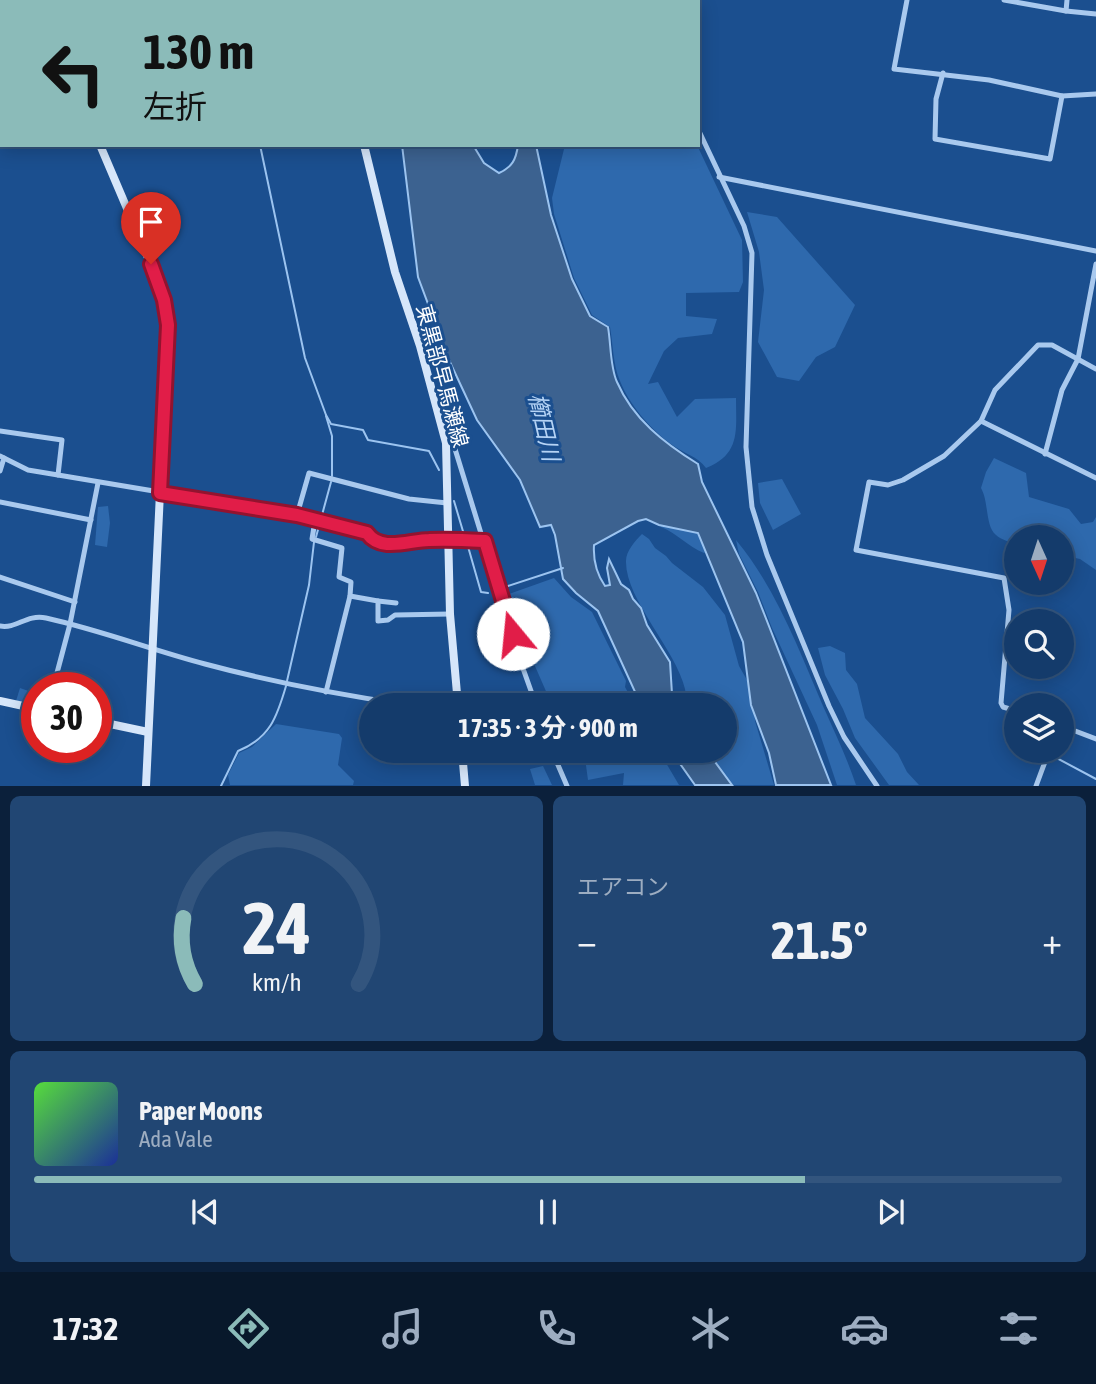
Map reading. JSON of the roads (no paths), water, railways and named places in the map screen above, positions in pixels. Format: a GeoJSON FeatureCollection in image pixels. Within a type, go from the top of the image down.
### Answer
{"type":"FeatureCollection","features":[{"type":"Feature","properties":{"kind":"street"},"geometry":{"type":"LineString","coordinates":[[907,0],[894,69],[989,80],[1062,96],[1096,94]]}},
{"type":"Feature","properties":{"kind":"street"},"geometry":{"type":"LineString","coordinates":[[1004,0],[1096,14]]}},
{"type":"Feature","properties":{"kind":"street"},"geometry":{"type":"LineString","coordinates":[[1066,11],[1067,0]]}},
{"type":"Feature","properties":{"kind":"street"},"geometry":{"type":"LineString","coordinates":[[943,73],[936,99],[935,139],[1050,159],[1062,96]]}},
{"type":"Feature","properties":{"kind":"street"},"geometry":{"type":"LineString","coordinates":[[700,134],[744,226],[752,253],[746,447],[752,507],[767,555],[833,714],[853,752],[877,786]]}},
{"type":"Feature","properties":{"kind":"street"},"geometry":{"type":"LineString","coordinates":[[101,147],[164,300],[168,325],[146,786]]}},
{"type":"Feature","properties":{"kind":"street","name":"東黒部早馬瀬線"},"geometry":{"type":"LineString","coordinates":[[364,147],[395,272],[434,395],[446,443],[447,503],[452,540],[450,614],[457,693]]}},
{"type":"Feature","properties":{"kind":"street"},"geometry":{"type":"LineString","coordinates":[[719,177],[1096,251]]}},
{"type":"Feature","properties":{"kind":"street"},"geometry":{"type":"LineString","coordinates":[[1045,454],[1062,390],[1078,359],[1096,264]]}},
{"type":"Feature","properties":{"kind":"street"},"geometry":{"type":"LineString","coordinates":[[1004,706],[1001,703],[1009,610],[1004,578],[856,550],[869,482],[888,485],[916,474],[944,456],[981,421],[995,390],[1038,345],[1052,345],[1096,369]]}},
{"type":"Feature","properties":{"kind":"street"},"geometry":{"type":"LineString","coordinates":[[434,395],[439,397],[532,693]]}},
{"type":"Feature","properties":{"kind":"street"},"geometry":{"type":"LineString","coordinates":[[981,421],[1096,478]]}},
{"type":"Feature","properties":{"kind":"street"},"geometry":{"type":"LineString","coordinates":[[0,431],[62,440],[58,475]]}},
{"type":"Feature","properties":{"kind":"street"},"geometry":{"type":"LineString","coordinates":[[0,471],[2,457],[28,470],[297,515],[367,533],[371,539],[386,543],[401,544],[425,540],[485,541]]}},
{"type":"Feature","properties":{"kind":"street"},"geometry":{"type":"LineString","coordinates":[[297,515],[307,474],[419,501],[447,503]]}},
{"type":"Feature","properties":{"kind":"street"},"geometry":{"type":"LineString","coordinates":[[56,672],[75,602],[98,483]]}},
{"type":"Feature","properties":{"kind":"street"},"geometry":{"type":"LineString","coordinates":[[0,502],[91,520]]}},
{"type":"Feature","properties":{"kind":"street"},"geometry":{"type":"LineString","coordinates":[[319,521],[316,540],[342,548],[338,575],[352,582],[326,692]]}},
{"type":"Feature","properties":{"kind":"street"},"geometry":{"type":"LineString","coordinates":[[0,577],[75,602]]}},
{"type":"Feature","properties":{"kind":"street"},"geometry":{"type":"LineString","coordinates":[[350,596],[396,603]]}},
{"type":"Feature","properties":{"kind":"street"},"geometry":{"type":"LineString","coordinates":[[378,601],[378,621],[388,620],[395,615],[450,614]]}},
{"type":"Feature","properties":{"kind":"street"},"geometry":{"type":"LineString","coordinates":[[0,626],[9,627],[32,617],[70,624],[205,664],[359,697]]}},
{"type":"Feature","properties":{"kind":"street"},"geometry":{"type":"LineString","coordinates":[[0,701],[21,706]]}},
{"type":"Feature","properties":{"kind":"street"},"geometry":{"type":"LineString","coordinates":[[112,724],[148,732]]}},
{"type":"Feature","properties":{"kind":"street"},"geometry":{"type":"LineString","coordinates":[[1074,731],[1096,739]]}},
{"type":"Feature","properties":{"kind":"street"},"geometry":{"type":"LineString","coordinates":[[463,763],[465,786]]}},
{"type":"Feature","properties":{"kind":"street"},"geometry":{"type":"LineString","coordinates":[[557,763],[567,786]]}},
{"type":"Feature","properties":{"kind":"street"},"geometry":{"type":"LineString","coordinates":[[1036,786],[1045,763]]}},
{"type":"Feature","properties":{"kind":"water","name":"櫛田川"},"geometry":{"type":"Polygon","coordinates":[[[402,147],[474,147],[484,163],[499,173],[513,162],[518,147],[536,147],[551,215],[572,279],[590,316],[608,327],[617,382],[641,419],[673,448],[698,464],[702,482],[756,593],[831,785],[776,785],[769,753],[751,705],[743,642],[698,533],[659,525],[646,519],[594,545],[597,572],[605,586],[610,585],[607,568],[609,559],[621,584],[629,590],[641,608],[647,625],[670,662],[672,693],[636,693],[598,611],[563,579],[551,525],[540,527],[520,480],[477,420],[449,360],[418,277],[402,147]]]}},
{"type":"Feature","properties":{"kind":"water"},"geometry":{"type":"Polygon","coordinates":[[[679,763],[716,763],[732,785],[695,785],[679,763]]]}},
{"type":"Feature","properties":{"kind":"waterway"},"geometry":{"type":"LineString","coordinates":[[260,147],[305,358],[326,415],[331,424],[363,430],[368,440],[429,451],[439,470]]}},
{"type":"Feature","properties":{"kind":"waterway"},"geometry":{"type":"LineString","coordinates":[[326,416],[332,436],[332,476]]}},
{"type":"Feature","properties":{"kind":"waterway"},"geometry":{"type":"LineString","coordinates":[[316,537],[331,482]]}},
{"type":"Feature","properties":{"kind":"waterway"},"geometry":{"type":"LineString","coordinates":[[454,501],[465,538]]}},
{"type":"Feature","properties":{"kind":"waterway"},"geometry":{"type":"LineString","coordinates":[[287,681],[309,585],[314,542]]}},
{"type":"Feature","properties":{"kind":"waterway"},"geometry":{"type":"LineString","coordinates":[[467,543],[481,592],[488,593]]}},
{"type":"Feature","properties":{"kind":"waterway"},"geometry":{"type":"LineString","coordinates":[[505,587],[563,568]]}},
{"type":"Feature","properties":{"kind":"waterway"},"geometry":{"type":"LineString","coordinates":[[221,786],[238,751],[258,740],[271,725],[286,686]]}},
{"type":"Feature","properties":{"kind":"waterway"},"geometry":{"type":"LineString","coordinates":[[1066,763],[1096,779]]}}]}
